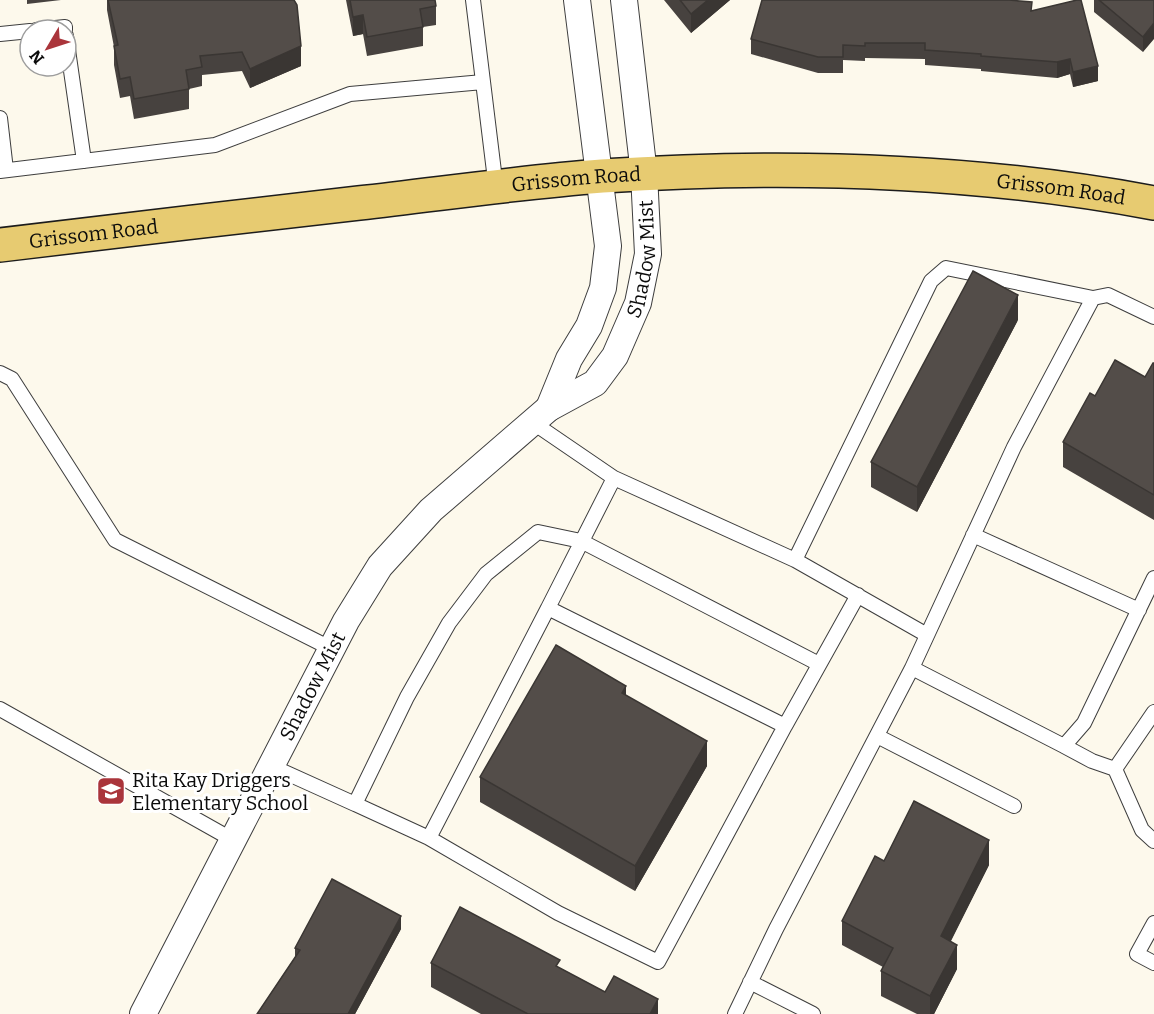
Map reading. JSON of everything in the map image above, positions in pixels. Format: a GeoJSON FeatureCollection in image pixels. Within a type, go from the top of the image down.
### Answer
{"type":"FeatureCollection","features":[{"type":"Feature","properties":{"kind":"main road","name":"Grissom Road"},"geometry":{"type":"LineString","coordinates":[[0,244],[598,176],[644,174],[767,170],[893,172],[1012,181],[1154,202]]}},
{"type":"Feature","properties":{"kind":"street","name":"Shadow Mist"},"geometry":{"type":"LineString","coordinates":[[541,415],[569,359],[589,326],[603,288],[608,246],[577,0]]}},
{"type":"Feature","properties":{"kind":"street","name":"Shadow Mist"},"geometry":{"type":"LineString","coordinates":[[143,1014],[332,649],[380,566],[431,510],[541,415],[595,383],[615,356],[638,303],[648,254],[644,174],[624,0]]}},
{"type":"Feature","properties":{"kind":"lane"},"geometry":{"type":"LineString","coordinates":[[472,0],[496,188]]}},
{"type":"Feature","properties":{"kind":"lane"},"geometry":{"type":"LineString","coordinates":[[0,34],[18,32]]}},
{"type":"Feature","properties":{"kind":"lane"},"geometry":{"type":"LineString","coordinates":[[72,78],[84,161]]}},
{"type":"Feature","properties":{"kind":"lane"},"geometry":{"type":"LineString","coordinates":[[0,118],[3,171],[215,145],[350,94],[483,82]]}},
{"type":"Feature","properties":{"kind":"lane"},"geometry":{"type":"LineString","coordinates":[[795,560],[931,281],[946,268],[1093,298],[1108,296],[1154,317]]}},
{"type":"Feature","properties":{"kind":"lane"},"geometry":{"type":"LineString","coordinates":[[735,1014],[776,929],[912,668],[1014,447],[1093,298]]}},
{"type":"Feature","properties":{"kind":"lane"},"geometry":{"type":"LineString","coordinates":[[0,373],[12,379],[115,540],[332,649]]}},
{"type":"Feature","properties":{"kind":"lane"},"geometry":{"type":"LineString","coordinates":[[541,415],[614,478],[795,560],[927,635]]}},
{"type":"Feature","properties":{"kind":"lane"},"geometry":{"type":"LineString","coordinates":[[429,838],[614,478]]}},
{"type":"Feature","properties":{"kind":"lane"},"geometry":{"type":"LineString","coordinates":[[355,804],[407,697],[449,623],[486,573],[538,532],[581,541],[819,664]]}},
{"type":"Feature","properties":{"kind":"lane"},"geometry":{"type":"LineString","coordinates":[[973,535],[1139,610]]}},
{"type":"Feature","properties":{"kind":"lane"},"geometry":{"type":"LineString","coordinates":[[1064,746],[1084,723],[1154,578]]}},
{"type":"Feature","properties":{"kind":"lane"},"geometry":{"type":"LineString","coordinates":[[271,766],[429,838],[558,913],[658,963],[858,595]]}},
{"type":"Feature","properties":{"kind":"lane"},"geometry":{"type":"LineString","coordinates":[[548,608],[785,726]]}},
{"type":"Feature","properties":{"kind":"lane"},"geometry":{"type":"LineString","coordinates":[[912,668],[1092,761],[1115,769],[1142,830],[1154,841]]}},
{"type":"Feature","properties":{"kind":"lane"},"geometry":{"type":"LineString","coordinates":[[0,709],[233,840]]}},
{"type":"Feature","properties":{"kind":"lane"},"geometry":{"type":"LineString","coordinates":[[1115,769],[1154,712]]}},
{"type":"Feature","properties":{"kind":"lane"},"geometry":{"type":"LineString","coordinates":[[877,736],[1014,806]]}},
{"type":"Feature","properties":{"kind":"lane"},"geometry":{"type":"LineString","coordinates":[[1154,923],[1137,954],[1154,963]]}},
{"type":"Feature","properties":{"kind":"lane"},"geometry":{"type":"LineString","coordinates":[[750,982],[813,1014]]}},
{"type":"Feature","properties":{"kind":"building"},"geometry":{"type":"Polygon","coordinates":[[[108,0],[294,0],[297,5],[301,46],[250,69],[242,52],[200,56],[202,67],[186,70],[189,89],[134,99],[130,77],[120,79],[114,46],[118,45],[108,0]]]}},
{"type":"Feature","properties":{"kind":"building"},"geometry":{"type":"Polygon","coordinates":[[[350,0],[435,0],[436,6],[420,9],[423,27],[367,37],[363,15],[353,17],[350,0]]]}},
{"type":"Feature","properties":{"kind":"building"},"geometry":{"type":"Polygon","coordinates":[[[680,0],[708,0],[691,14],[680,0]]]}},
{"type":"Feature","properties":{"kind":"building"},"geometry":{"type":"Polygon","coordinates":[[[762,0],[1008,0],[1032,2],[1031,11],[1081,0],[1098,66],[1073,72],[1070,59],[1057,62],[925,50],[925,43],[843,45],[843,57],[818,57],[751,39],[762,0]]]}},
{"type":"Feature","properties":{"kind":"building"},"geometry":{"type":"Polygon","coordinates":[[[1099,0],[1154,0],[1154,23],[1143,37],[1099,0]]]}},
{"type":"Feature","properties":{"kind":"building"},"geometry":{"type":"Polygon","coordinates":[[[973,271],[1018,295],[917,487],[871,462],[973,271]]]}},
{"type":"Feature","properties":{"kind":"building"},"geometry":{"type":"Polygon","coordinates":[[[1115,360],[1145,377],[1154,363],[1154,495],[1063,442],[1090,393],[1095,396],[1115,360]]]}},
{"type":"Feature","properties":{"kind":"building"},"geometry":{"type":"Polygon","coordinates":[[[556,645],[626,686],[622,693],[707,741],[635,866],[480,777],[556,645]]]}},
{"type":"Feature","properties":{"kind":"building"},"geometry":{"type":"Polygon","coordinates":[[[914,801],[989,840],[941,936],[957,945],[930,996],[881,971],[893,948],[842,921],[875,856],[884,861],[914,801]]]}},
{"type":"Feature","properties":{"kind":"building"},"geometry":{"type":"Polygon","coordinates":[[[332,879],[401,916],[348,1014],[257,1014],[300,950],[295,948],[332,879]]]}},
{"type":"Feature","properties":{"kind":"building"},"geometry":{"type":"Polygon","coordinates":[[[460,907],[560,960],[556,966],[605,992],[614,976],[658,999],[650,1014],[528,1014],[431,963],[460,907]]]}},
{"type":"Feature","properties":{"kind":"place","name":"Rita Kay Driggers Elementary School"},"geometry":{"type":"Point","coordinates":[111,791]}}]}
